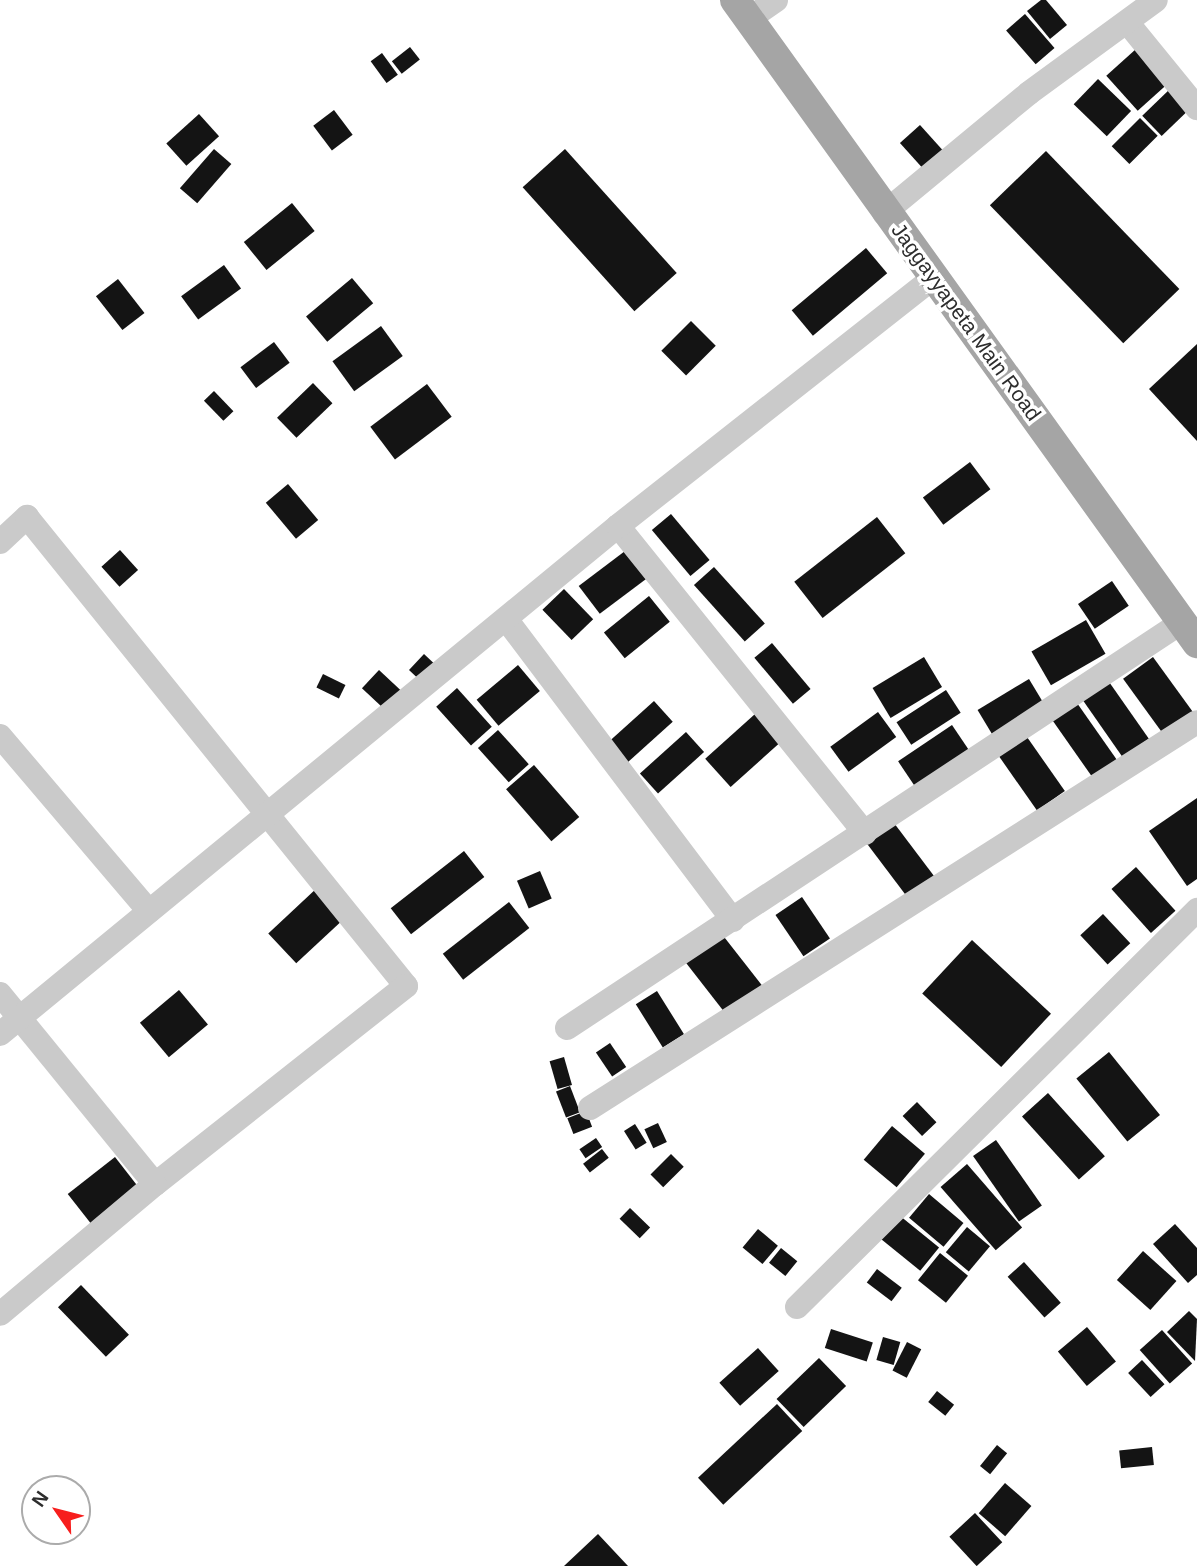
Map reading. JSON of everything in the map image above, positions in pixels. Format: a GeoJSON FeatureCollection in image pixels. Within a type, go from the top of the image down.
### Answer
{"type":"FeatureCollection","features":[{"type":"Feature","properties":{"kind":"main road","name":"Jaggayyapeta Main Road"},"geometry":{"type":"LineString","coordinates":[[742,9],[1189,632]]}},
{"type":"Feature","properties":{"kind":"street"},"geometry":{"type":"LineString","coordinates":[[742,9],[776,0]]}},
{"type":"Feature","properties":{"kind":"street"},"geometry":{"type":"LineString","coordinates":[[885,211],[1029,93],[1156,0]]}},
{"type":"Feature","properties":{"kind":"street"},"geometry":{"type":"LineString","coordinates":[[1128,22],[1197,108]]}},
{"type":"Feature","properties":{"kind":"street"},"geometry":{"type":"LineString","coordinates":[[0,1034],[618,526],[934,277]]}},
{"type":"Feature","properties":{"kind":"street"},"geometry":{"type":"LineString","coordinates":[[0,542],[27,517],[406,986],[155,1184],[0,1314]]}},
{"type":"Feature","properties":{"kind":"street"},"geometry":{"type":"LineString","coordinates":[[618,526],[865,833]]}},
{"type":"Feature","properties":{"kind":"street"},"geometry":{"type":"LineString","coordinates":[[506,619],[733,920]]}},
{"type":"Feature","properties":{"kind":"street"},"geometry":{"type":"LineString","coordinates":[[567,1028],[865,833],[1189,632]]}},
{"type":"Feature","properties":{"kind":"street"},"geometry":{"type":"LineString","coordinates":[[590,1108],[1197,722]]}},
{"type":"Feature","properties":{"kind":"street"},"geometry":{"type":"LineString","coordinates":[[0,736],[149,911]]}},
{"type":"Feature","properties":{"kind":"street"},"geometry":{"type":"LineString","coordinates":[[797,1307],[1197,910]]}},
{"type":"Feature","properties":{"kind":"street"},"geometry":{"type":"LineString","coordinates":[[0,994],[155,1184]]}},
{"type":"Feature","properties":{"kind":"building"},"geometry":{"type":"Polygon","coordinates":[[[1041,0],[1046,0],[1067,25],[1050,39],[1027,11],[1041,0]]]}},
{"type":"Feature","properties":{"kind":"building"},"geometry":{"type":"Polygon","coordinates":[[[1025,14],[1055,48],[1036,64],[1006,30],[1025,14]]]}},
{"type":"Feature","properties":{"kind":"building"},"geometry":{"type":"Polygon","coordinates":[[[410,47],[420,60],[402,74],[392,61],[410,47]]]}},
{"type":"Feature","properties":{"kind":"building"},"geometry":{"type":"Polygon","coordinates":[[[1136,49],[1167,84],[1138,111],[1106,76],[1136,49]]]}},
{"type":"Feature","properties":{"kind":"building"},"geometry":{"type":"Polygon","coordinates":[[[382,53],[398,75],[387,83],[371,61],[382,53]]]}},
{"type":"Feature","properties":{"kind":"building"},"geometry":{"type":"Polygon","coordinates":[[[1098,79],[1131,111],[1107,136],[1074,104],[1098,79]]]}},
{"type":"Feature","properties":{"kind":"building"},"geometry":{"type":"Polygon","coordinates":[[[1171,88],[1190,108],[1162,136],[1142,116],[1171,88]]]}},
{"type":"Feature","properties":{"kind":"building"},"geometry":{"type":"Polygon","coordinates":[[[334,110],[353,135],[332,150],[313,126],[334,110]]]}},
{"type":"Feature","properties":{"kind":"building"},"geometry":{"type":"Polygon","coordinates":[[[199,114],[219,136],[186,166],[166,143],[199,114]]]}},
{"type":"Feature","properties":{"kind":"building"},"geometry":{"type":"Polygon","coordinates":[[[1140,118],[1158,136],[1129,164],[1112,146],[1140,118]]]}},
{"type":"Feature","properties":{"kind":"building"},"geometry":{"type":"Polygon","coordinates":[[[920,125],[944,152],[924,170],[900,143],[920,125]]]}},
{"type":"Feature","properties":{"kind":"building"},"geometry":{"type":"Polygon","coordinates":[[[214,149],[231,164],[197,203],[180,188],[214,149]]]}},
{"type":"Feature","properties":{"kind":"building"},"geometry":{"type":"Polygon","coordinates":[[[565,149],[677,273],[634,311],[523,187],[565,149]]]}},
{"type":"Feature","properties":{"kind":"building"},"geometry":{"type":"Polygon","coordinates":[[[1046,151],[1179,289],[1123,343],[990,205],[1046,151]]]}},
{"type":"Feature","properties":{"kind":"building"},"geometry":{"type":"Polygon","coordinates":[[[292,203],[315,231],[266,270],[244,242],[292,203]]]}},
{"type":"Feature","properties":{"kind":"building"},"geometry":{"type":"Polygon","coordinates":[[[866,248],[887,273],[813,336],[792,310],[866,248]]]}},
{"type":"Feature","properties":{"kind":"building"},"geometry":{"type":"Polygon","coordinates":[[[224,265],[241,288],[198,320],[181,296],[224,265]]]}},
{"type":"Feature","properties":{"kind":"building"},"geometry":{"type":"Polygon","coordinates":[[[352,278],[373,303],[327,342],[306,317],[352,278]]]}},
{"type":"Feature","properties":{"kind":"building"},"geometry":{"type":"Polygon","coordinates":[[[118,279],[144,313],[122,330],[96,296],[118,279]]]}},
{"type":"Feature","properties":{"kind":"building"},"geometry":{"type":"Polygon","coordinates":[[[691,321],[716,346],[686,375],[661,351],[691,321]]]}},
{"type":"Feature","properties":{"kind":"building"},"geometry":{"type":"Polygon","coordinates":[[[381,326],[403,356],[354,391],[332,361],[381,326]]]}},
{"type":"Feature","properties":{"kind":"building"},"geometry":{"type":"Polygon","coordinates":[[[274,342],[290,363],[256,388],[240,367],[274,342]]]}},
{"type":"Feature","properties":{"kind":"building"},"geometry":{"type":"Polygon","coordinates":[[[1197,344],[1197,441],[1149,389],[1197,344]]]}},
{"type":"Feature","properties":{"kind":"building"},"geometry":{"type":"Polygon","coordinates":[[[313,383],[332,403],[296,438],[277,418],[313,383]]]}},
{"type":"Feature","properties":{"kind":"building"},"geometry":{"type":"Polygon","coordinates":[[[427,384],[452,417],[395,459],[370,427],[427,384]]]}},
{"type":"Feature","properties":{"kind":"building"},"geometry":{"type":"Polygon","coordinates":[[[214,391],[233,411],[223,421],[204,401],[214,391]]]}},
{"type":"Feature","properties":{"kind":"building"},"geometry":{"type":"Polygon","coordinates":[[[970,462],[990,489],[943,525],[923,498],[970,462]]]}},
{"type":"Feature","properties":{"kind":"building"},"geometry":{"type":"Polygon","coordinates":[[[288,484],[318,520],[296,539],[266,503],[288,484]]]}},
{"type":"Feature","properties":{"kind":"building"},"geometry":{"type":"Polygon","coordinates":[[[671,514],[710,560],[690,576],[652,530],[671,514]]]}},
{"type":"Feature","properties":{"kind":"building"},"geometry":{"type":"Polygon","coordinates":[[[877,517],[905,553],[823,618],[794,582],[877,517]]]}},
{"type":"Feature","properties":{"kind":"building"},"geometry":{"type":"Polygon","coordinates":[[[629,548],[650,576],[600,614],[579,586],[629,548]]]}},
{"type":"Feature","properties":{"kind":"building"},"geometry":{"type":"Polygon","coordinates":[[[120,550],[138,570],[119,587],[101,567],[120,550]]]}},
{"type":"Feature","properties":{"kind":"building"},"geometry":{"type":"Polygon","coordinates":[[[714,567],[765,623],[745,642],[694,585],[714,567]]]}},
{"type":"Feature","properties":{"kind":"building"},"geometry":{"type":"Polygon","coordinates":[[[1112,581],[1129,606],[1095,629],[1078,604],[1112,581]]]}},
{"type":"Feature","properties":{"kind":"building"},"geometry":{"type":"Polygon","coordinates":[[[564,589],[593,619],[572,640],[542,610],[564,589]]]}},
{"type":"Feature","properties":{"kind":"building"},"geometry":{"type":"Polygon","coordinates":[[[649,596],[670,622],[625,658],[604,633],[649,596]]]}},
{"type":"Feature","properties":{"kind":"building"},"geometry":{"type":"Polygon","coordinates":[[[1086,620],[1106,654],[1051,685],[1031,652],[1086,620]]]}},
{"type":"Feature","properties":{"kind":"building"},"geometry":{"type":"Polygon","coordinates":[[[772,643],[811,689],[793,704],[754,658],[772,643]]]}},
{"type":"Feature","properties":{"kind":"building"},"geometry":{"type":"Polygon","coordinates":[[[424,654],[436,665],[421,681],[409,670],[424,654]]]}},
{"type":"Feature","properties":{"kind":"building"},"geometry":{"type":"Polygon","coordinates":[[[924,657],[942,687],[891,718],[873,688],[924,657]]]}},
{"type":"Feature","properties":{"kind":"building"},"geometry":{"type":"Polygon","coordinates":[[[1153,657],[1195,714],[1165,736],[1123,679],[1153,657]]]}},
{"type":"Feature","properties":{"kind":"building"},"geometry":{"type":"Polygon","coordinates":[[[518,665],[540,691],[498,726],[477,700],[518,665]]]}},
{"type":"Feature","properties":{"kind":"building"},"geometry":{"type":"Polygon","coordinates":[[[379,670],[404,693],[387,711],[362,688],[379,670]]]}},
{"type":"Feature","properties":{"kind":"building"},"geometry":{"type":"Polygon","coordinates":[[[323,674],[345,685],[339,698],[316,687],[323,674]]]}},
{"type":"Feature","properties":{"kind":"building"},"geometry":{"type":"Polygon","coordinates":[[[1029,679],[1046,707],[995,738],[978,710],[1029,679]]]}},
{"type":"Feature","properties":{"kind":"building"},"geometry":{"type":"Polygon","coordinates":[[[1107,679],[1149,739],[1123,757],[1081,697],[1107,679]]]}},
{"type":"Feature","properties":{"kind":"building"},"geometry":{"type":"Polygon","coordinates":[[[457,688],[492,727],[471,745],[436,707],[457,688]]]}},
{"type":"Feature","properties":{"kind":"building"},"geometry":{"type":"Polygon","coordinates":[[[946,690],[961,713],[911,745],[897,722],[946,690]]]}},
{"type":"Feature","properties":{"kind":"building"},"geometry":{"type":"Polygon","coordinates":[[[654,701],[673,722],[627,763],[608,742],[654,701]]]}},
{"type":"Feature","properties":{"kind":"building"},"geometry":{"type":"Polygon","coordinates":[[[1077,703],[1119,764],[1095,781],[1052,720],[1077,703]]]}},
{"type":"Feature","properties":{"kind":"building"},"geometry":{"type":"Polygon","coordinates":[[[878,712],[896,737],[848,772],[830,747],[878,712]]]}},
{"type":"Feature","properties":{"kind":"building"},"geometry":{"type":"Polygon","coordinates":[[[755,714],[780,742],[731,787],[705,759],[755,714]]]}},
{"type":"Feature","properties":{"kind":"building"},"geometry":{"type":"Polygon","coordinates":[[[952,725],[970,752],[916,788],[898,761],[952,725]]]}},
{"type":"Feature","properties":{"kind":"building"},"geometry":{"type":"Polygon","coordinates":[[[498,730],[529,764],[509,782],[478,748],[498,730]]]}},
{"type":"Feature","properties":{"kind":"building"},"geometry":{"type":"Polygon","coordinates":[[[686,732],[704,752],[658,794],[640,773],[686,732]]]}},
{"type":"Feature","properties":{"kind":"building"},"geometry":{"type":"Polygon","coordinates":[[[1027,737],[1065,791],[1037,811],[999,757],[1027,737]]]}},
{"type":"Feature","properties":{"kind":"building"},"geometry":{"type":"Polygon","coordinates":[[[534,765],[579,817],[551,841],[506,789],[534,765]]]}},
{"type":"Feature","properties":{"kind":"building"},"geometry":{"type":"Polygon","coordinates":[[[1197,798],[1197,879],[1187,886],[1149,831],[1197,798]]]}},
{"type":"Feature","properties":{"kind":"building"},"geometry":{"type":"Polygon","coordinates":[[[894,823],[936,878],[908,899],[867,843],[894,823]]]}},
{"type":"Feature","properties":{"kind":"building"},"geometry":{"type":"Polygon","coordinates":[[[464,851],[484,877],[411,934],[391,908],[464,851]]]}},
{"type":"Feature","properties":{"kind":"building"},"geometry":{"type":"Polygon","coordinates":[[[1136,867],[1175,911],[1151,933],[1111,889],[1136,867]]]}},
{"type":"Feature","properties":{"kind":"building"},"geometry":{"type":"Polygon","coordinates":[[[540,871],[552,899],[529,908],[517,881],[540,871]]]}},
{"type":"Feature","properties":{"kind":"building"},"geometry":{"type":"Polygon","coordinates":[[[318,887],[346,917],[296,963],[268,933],[318,887]]]}},
{"type":"Feature","properties":{"kind":"building"},"geometry":{"type":"Polygon","coordinates":[[[802,897],[830,938],[803,956],[775,915],[802,897]]]}},
{"type":"Feature","properties":{"kind":"building"},"geometry":{"type":"Polygon","coordinates":[[[509,902],[529,928],[463,980],[443,954],[509,902]]]}},
{"type":"Feature","properties":{"kind":"building"},"geometry":{"type":"Polygon","coordinates":[[[1103,914],[1130,943],[1108,964],[1080,935],[1103,914]]]}},
{"type":"Feature","properties":{"kind":"building"},"geometry":{"type":"Polygon","coordinates":[[[721,933],[763,987],[727,1015],[685,961],[721,933]]]}},
{"type":"Feature","properties":{"kind":"building"},"geometry":{"type":"Polygon","coordinates":[[[972,940],[1051,1014],[1001,1067],[922,993],[972,940]]]}},
{"type":"Feature","properties":{"kind":"building"},"geometry":{"type":"Polygon","coordinates":[[[179,990],[208,1024],[169,1057],[140,1023],[179,990]]]}},
{"type":"Feature","properties":{"kind":"building"},"geometry":{"type":"Polygon","coordinates":[[[657,991],[684,1034],[663,1047],[636,1004],[657,991]]]}},
{"type":"Feature","properties":{"kind":"building"},"geometry":{"type":"Polygon","coordinates":[[[610,1043],[626,1067],[612,1077],[596,1053],[610,1043]]]}},
{"type":"Feature","properties":{"kind":"building"},"geometry":{"type":"Polygon","coordinates":[[[1109,1052],[1160,1115],[1127,1141],[1076,1078],[1109,1052]]]}},
{"type":"Feature","properties":{"kind":"building"},"geometry":{"type":"Polygon","coordinates":[[[564,1057],[572,1085],[558,1089],[550,1061],[564,1057]]]}},
{"type":"Feature","properties":{"kind":"building"},"geometry":{"type":"Polygon","coordinates":[[[570,1086],[580,1112],[566,1118],[556,1091],[570,1086]]]}},
{"type":"Feature","properties":{"kind":"building"},"geometry":{"type":"Polygon","coordinates":[[[1048,1093],[1105,1156],[1079,1180],[1022,1116],[1048,1093]]]}},
{"type":"Feature","properties":{"kind":"building"},"geometry":{"type":"Polygon","coordinates":[[[917,1102],[936,1122],[922,1136],[903,1116],[917,1102]]]}},
{"type":"Feature","properties":{"kind":"building"},"geometry":{"type":"Polygon","coordinates":[[[586,1111],[592,1127],[573,1134],[567,1118],[586,1111]]]}},
{"type":"Feature","properties":{"kind":"building"},"geometry":{"type":"Polygon","coordinates":[[[658,1123],[667,1142],[653,1148],[644,1129],[658,1123]]]}},
{"type":"Feature","properties":{"kind":"building"},"geometry":{"type":"Polygon","coordinates":[[[635,1124],[647,1143],[636,1150],[624,1131],[635,1124]]]}},
{"type":"Feature","properties":{"kind":"building"},"geometry":{"type":"Polygon","coordinates":[[[892,1126],[925,1154],[897,1187],[864,1160],[892,1126]]]}},
{"type":"Feature","properties":{"kind":"building"},"geometry":{"type":"Polygon","coordinates":[[[596,1138],[602,1147],[586,1158],[579,1149],[596,1138]]]}},
{"type":"Feature","properties":{"kind":"building"},"geometry":{"type":"Polygon","coordinates":[[[996,1140],[1042,1206],[1019,1222],[973,1156],[996,1140]]]}},
{"type":"Feature","properties":{"kind":"building"},"geometry":{"type":"Polygon","coordinates":[[[602,1149],[609,1158],[590,1172],[583,1164],[602,1149]]]}},
{"type":"Feature","properties":{"kind":"building"},"geometry":{"type":"Polygon","coordinates":[[[671,1154],[684,1167],[663,1187],[650,1175],[671,1154]]]}},
{"type":"Feature","properties":{"kind":"building"},"geometry":{"type":"Polygon","coordinates":[[[115,1157],[141,1191],[94,1228],[68,1194],[115,1157]]]}},
{"type":"Feature","properties":{"kind":"building"},"geometry":{"type":"Polygon","coordinates":[[[967,1164],[1022,1227],[996,1250],[941,1187],[967,1164]]]}},
{"type":"Feature","properties":{"kind":"building"},"geometry":{"type":"Polygon","coordinates":[[[929,1194],[963,1223],[944,1247],[909,1218],[929,1194]]]}},
{"type":"Feature","properties":{"kind":"building"},"geometry":{"type":"Polygon","coordinates":[[[630,1208],[650,1227],[640,1238],[620,1219],[630,1208]]]}},
{"type":"Feature","properties":{"kind":"building"},"geometry":{"type":"Polygon","coordinates":[[[894,1211],[939,1248],[920,1271],[875,1234],[894,1211]]]}},
{"type":"Feature","properties":{"kind":"building"},"geometry":{"type":"Polygon","coordinates":[[[1175,1224],[1197,1248],[1197,1275],[1188,1283],[1153,1244],[1175,1224]]]}},
{"type":"Feature","properties":{"kind":"building"},"geometry":{"type":"Polygon","coordinates":[[[967,1227],[990,1246],[969,1272],[946,1252],[967,1227]]]}},
{"type":"Feature","properties":{"kind":"building"},"geometry":{"type":"Polygon","coordinates":[[[758,1229],[778,1246],[762,1264],[743,1247],[758,1229]]]}},
{"type":"Feature","properties":{"kind":"building"},"geometry":{"type":"Polygon","coordinates":[[[781,1248],[797,1261],[785,1276],[769,1263],[781,1248]]]}},
{"type":"Feature","properties":{"kind":"building"},"geometry":{"type":"Polygon","coordinates":[[[1143,1251],[1176,1281],[1150,1310],[1117,1280],[1143,1251]]]}},
{"type":"Feature","properties":{"kind":"building"},"geometry":{"type":"Polygon","coordinates":[[[940,1253],[968,1276],[946,1303],[918,1280],[940,1253]]]}},
{"type":"Feature","properties":{"kind":"building"},"geometry":{"type":"Polygon","coordinates":[[[1024,1262],[1061,1303],[1044,1318],[1008,1277],[1024,1262]]]}},
{"type":"Feature","properties":{"kind":"building"},"geometry":{"type":"Polygon","coordinates":[[[877,1269],[902,1288],[892,1301],[867,1283],[877,1269]]]}},
{"type":"Feature","properties":{"kind":"building"},"geometry":{"type":"Polygon","coordinates":[[[81,1285],[129,1335],[106,1357],[58,1307],[81,1285]]]}},
{"type":"Feature","properties":{"kind":"building"},"geometry":{"type":"Polygon","coordinates":[[[1189,1311],[1197,1319],[1195,1361],[1167,1332],[1189,1311]]]}},
{"type":"Feature","properties":{"kind":"building"},"geometry":{"type":"Polygon","coordinates":[[[1087,1327],[1116,1361],[1087,1386],[1058,1351],[1087,1327]]]}},
{"type":"Feature","properties":{"kind":"building"},"geometry":{"type":"Polygon","coordinates":[[[831,1329],[873,1343],[867,1362],[825,1348],[831,1329]]]}},
{"type":"Feature","properties":{"kind":"building"},"geometry":{"type":"Polygon","coordinates":[[[1162,1330],[1192,1363],[1170,1384],[1140,1350],[1162,1330]]]}},
{"type":"Feature","properties":{"kind":"building"},"geometry":{"type":"Polygon","coordinates":[[[883,1337],[900,1342],[894,1365],[876,1360],[883,1337]]]}},
{"type":"Feature","properties":{"kind":"building"},"geometry":{"type":"Polygon","coordinates":[[[907,1342],[921,1349],[907,1378],[892,1371],[907,1342]]]}},
{"type":"Feature","properties":{"kind":"building"},"geometry":{"type":"Polygon","coordinates":[[[758,1348],[779,1371],[740,1406],[719,1383],[758,1348]]]}},
{"type":"Feature","properties":{"kind":"building"},"geometry":{"type":"Polygon","coordinates":[[[819,1358],[846,1386],[804,1427],[777,1399],[819,1358]]]}},
{"type":"Feature","properties":{"kind":"building"},"geometry":{"type":"Polygon","coordinates":[[[1142,1360],[1165,1384],[1151,1397],[1128,1373],[1142,1360]]]}},
{"type":"Feature","properties":{"kind":"building"},"geometry":{"type":"Polygon","coordinates":[[[937,1391],[954,1405],[945,1416],[928,1402],[937,1391]]]}},
{"type":"Feature","properties":{"kind":"building"},"geometry":{"type":"Polygon","coordinates":[[[777,1404],[802,1431],[723,1505],[698,1478],[777,1404]]]}},
{"type":"Feature","properties":{"kind":"building"},"geometry":{"type":"Polygon","coordinates":[[[997,1445],[1007,1453],[990,1474],[980,1466],[997,1445]]]}},
{"type":"Feature","properties":{"kind":"building"},"geometry":{"type":"Polygon","coordinates":[[[1152,1447],[1154,1465],[1121,1468],[1119,1450],[1152,1447]]]}},
{"type":"Feature","properties":{"kind":"building"},"geometry":{"type":"Polygon","coordinates":[[[1005,1483],[1031,1506],[1005,1536],[979,1513],[1005,1483]]]}},
{"type":"Feature","properties":{"kind":"building"},"geometry":{"type":"Polygon","coordinates":[[[975,1513],[1002,1542],[977,1566],[949,1537],[975,1513]]]}},
{"type":"Feature","properties":{"kind":"building"},"geometry":{"type":"Polygon","coordinates":[[[598,1534],[628,1566],[564,1566],[598,1534]]]}}]}
